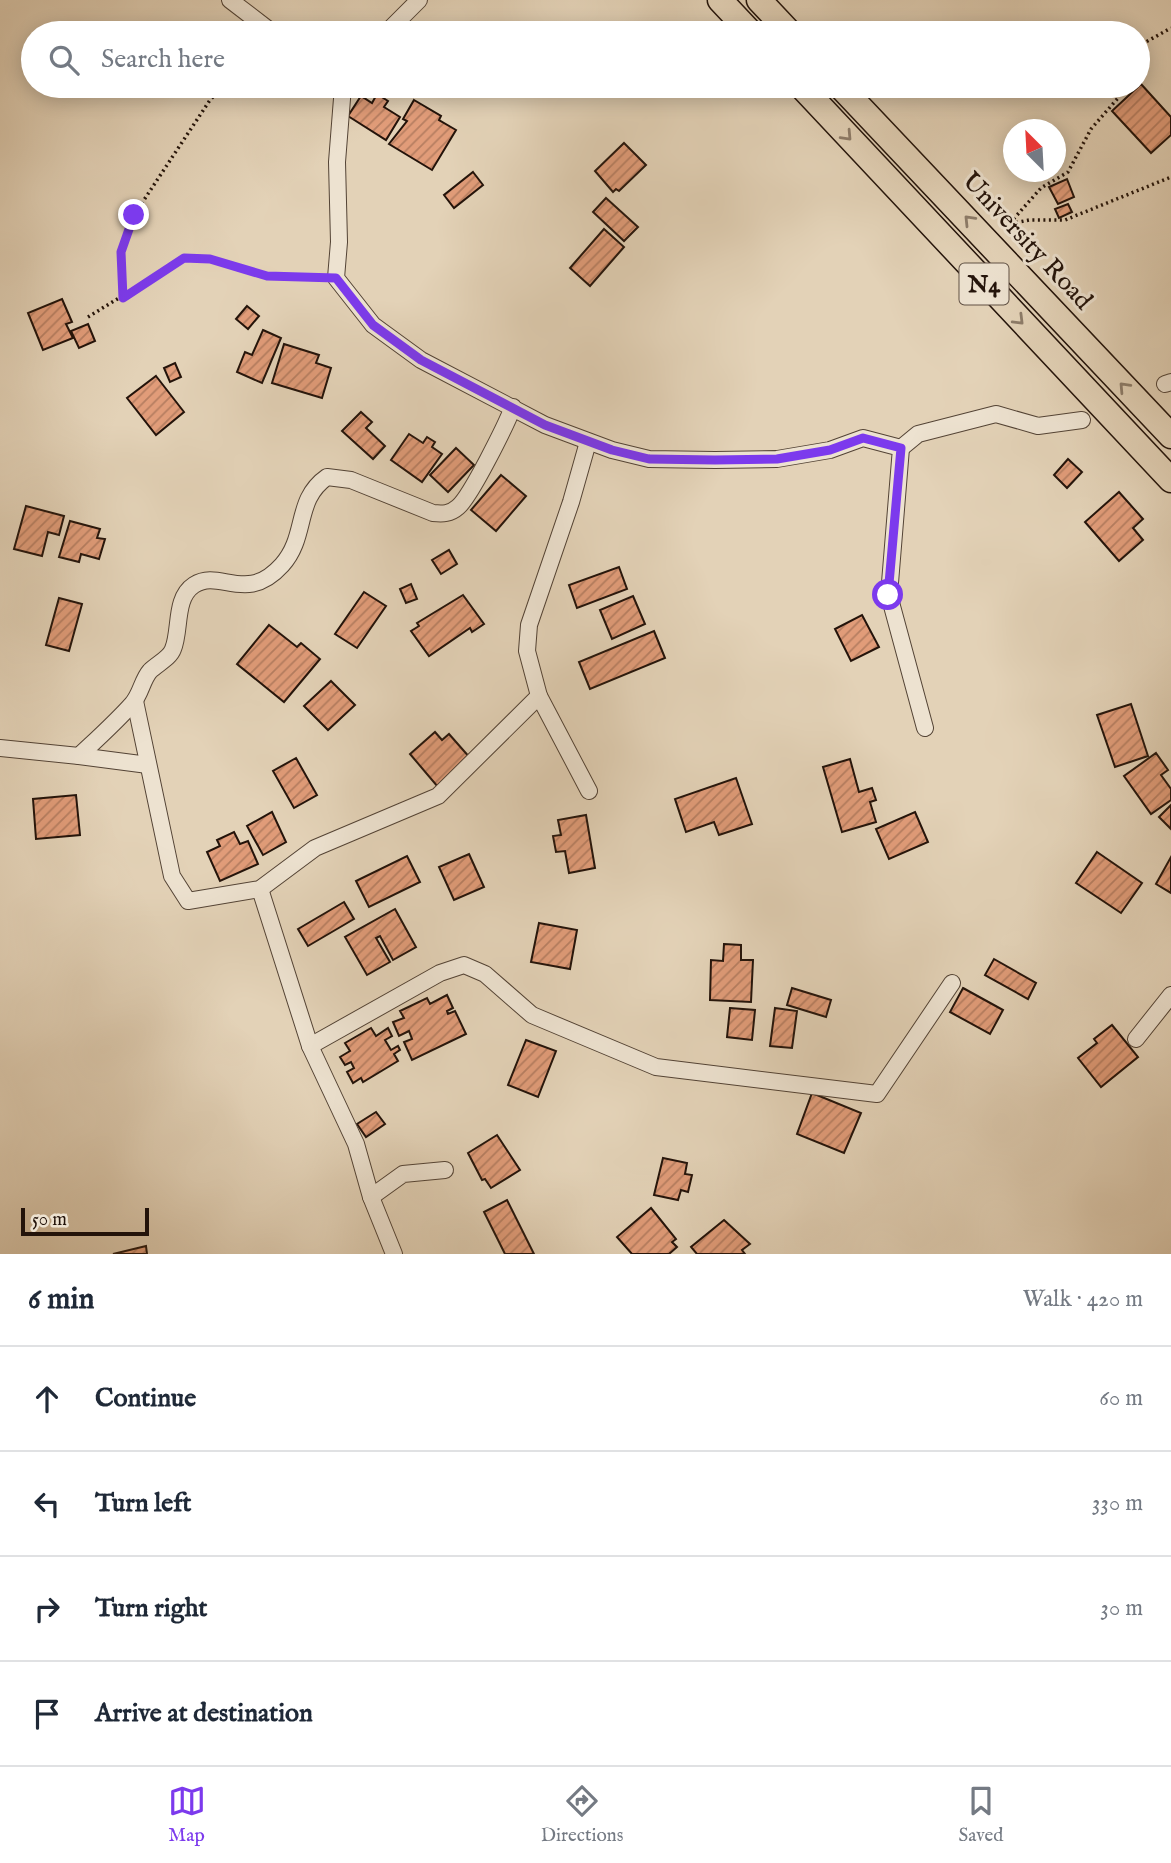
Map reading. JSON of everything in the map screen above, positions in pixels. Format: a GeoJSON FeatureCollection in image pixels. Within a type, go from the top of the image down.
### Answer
{"type":"FeatureCollection","features":[{"type":"Feature","properties":{"kind":"highway"},"geometry":{"type":"LineString","coordinates":[[720,0],[740,21]]}},
{"type":"Feature","properties":{"kind":"highway"},"geometry":{"type":"LineString","coordinates":[[759,0],[779,21]]}},
{"type":"Feature","properties":{"kind":"highway","name":"N4"},"geometry":{"type":"LineString","coordinates":[[812,98],[1171,480]]}},
{"type":"Feature","properties":{"kind":"highway","name":"University Road"},"geometry":{"type":"LineString","coordinates":[[852,98],[1171,436]]}},
{"type":"Feature","properties":{"kind":"street"},"geometry":{"type":"LineString","coordinates":[[230,0],[257,21]]}},
{"type":"Feature","properties":{"kind":"street"},"geometry":{"type":"LineString","coordinates":[[398,21],[419,0]]}},
{"type":"Feature","properties":{"kind":"street"},"geometry":{"type":"LineString","coordinates":[[342,98],[337,162],[339,242],[336,278],[373,325],[421,360],[545,425],[612,450],[663,459],[777,459],[830,450],[863,438],[901,448]]}},
{"type":"Feature","properties":{"kind":"street"},"geometry":{"type":"LineString","coordinates":[[79,756],[135,701],[148,673],[173,651],[185,593],[195,583],[212,581],[252,585],[270,577],[285,561],[300,533],[306,499],[312,488],[327,477],[351,480],[433,513],[446,514],[460,506],[504,432],[513,407]]}},
{"type":"Feature","properties":{"kind":"street"},"geometry":{"type":"LineString","coordinates":[[925,728],[888,595],[901,448],[918,434],[996,414],[1038,426],[1082,420]]}},
{"type":"Feature","properties":{"kind":"street"},"geometry":{"type":"LineString","coordinates":[[587,442],[571,502],[529,625],[527,651],[539,696],[589,792]]}},
{"type":"Feature","properties":{"kind":"street"},"geometry":{"type":"LineString","coordinates":[[135,701],[172,876],[188,901],[260,889],[315,848],[438,796],[539,696]]}},
{"type":"Feature","properties":{"kind":"street"},"geometry":{"type":"LineString","coordinates":[[0,748],[148,765]]}},
{"type":"Feature","properties":{"kind":"street"},"geometry":{"type":"LineString","coordinates":[[260,889],[310,1046],[356,1144],[371,1196],[394,1254]]}},
{"type":"Feature","properties":{"kind":"street"},"geometry":{"type":"LineString","coordinates":[[310,1046],[440,973],[464,965],[485,974],[532,1015],[656,1067],[877,1094],[952,983]]}},
{"type":"Feature","properties":{"kind":"street"},"geometry":{"type":"LineString","coordinates":[[1136,1039],[1171,995]]}},
{"type":"Feature","properties":{"kind":"street"},"geometry":{"type":"LineString","coordinates":[[371,1196],[403,1174],[445,1170]]}},
{"type":"Feature","properties":{"kind":"path"},"geometry":{"type":"LineString","coordinates":[[1150,40],[1171,28]]}},
{"type":"Feature","properties":{"kind":"path"},"geometry":{"type":"LineString","coordinates":[[123,298],[121,252],[134,215],[211,98]]}},
{"type":"Feature","properties":{"kind":"path"},"geometry":{"type":"LineString","coordinates":[[1008,225],[1041,188],[1068,172],[1091,129],[1118,98]]}},
{"type":"Feature","properties":{"kind":"path"},"geometry":{"type":"LineString","coordinates":[[978,230],[1029,220],[1065,220],[1171,177]]}},
{"type":"Feature","properties":{"kind":"path"},"geometry":{"type":"LineString","coordinates":[[88,317],[123,298],[184,258],[210,259],[267,276],[336,278]]}},
{"type":"Feature","properties":{"kind":"building"},"geometry":{"type":"Polygon","coordinates":[[[1150,94],[1171,117],[1171,135],[1151,153],[1112,111],[1126,98],[1150,98],[1150,94]]]}},
{"type":"Feature","properties":{"kind":"building"},"geometry":{"type":"Polygon","coordinates":[[[360,98],[372,103],[375,98],[383,98],[388,101],[384,107],[400,117],[386,140],[348,116],[360,98]]]}},
{"type":"Feature","properties":{"kind":"building"},"geometry":{"type":"Polygon","coordinates":[[[414,100],[441,116],[439,120],[456,130],[432,170],[389,144],[407,121],[403,119],[414,100]]]}},
{"type":"Feature","properties":{"kind":"building"},"geometry":{"type":"Polygon","coordinates":[[[624,143],[646,165],[619,191],[616,189],[613,192],[595,171],[624,143]]]}},
{"type":"Feature","properties":{"kind":"building"},"geometry":{"type":"Polygon","coordinates":[[[473,172],[483,185],[454,208],[444,195],[473,172]]]}},
{"type":"Feature","properties":{"kind":"building"},"geometry":{"type":"Polygon","coordinates":[[[1066,179],[1074,197],[1058,204],[1049,187],[1066,182],[1066,179]]]}},
{"type":"Feature","properties":{"kind":"building"},"geometry":{"type":"Polygon","coordinates":[[[606,198],[638,227],[624,241],[593,212],[606,198]]]}},
{"type":"Feature","properties":{"kind":"building"},"geometry":{"type":"Polygon","coordinates":[[[1068,204],[1072,212],[1059,218],[1055,209],[1068,204]]]}},
{"type":"Feature","properties":{"kind":"building"},"geometry":{"type":"Polygon","coordinates":[[[604,229],[624,247],[590,286],[570,268],[604,229]]]}},
{"type":"Feature","properties":{"kind":"building"},"geometry":{"type":"Polygon","coordinates":[[[62,299],[72,322],[66,324],[73,338],[43,350],[28,313],[62,299]]]}},
{"type":"Feature","properties":{"kind":"building"},"geometry":{"type":"Polygon","coordinates":[[[247,306],[259,316],[248,329],[236,319],[247,306]]]}},
{"type":"Feature","properties":{"kind":"building"},"geometry":{"type":"Polygon","coordinates":[[[88,324],[95,341],[79,348],[71,331],[88,324]]]}},
{"type":"Feature","properties":{"kind":"building"},"geometry":{"type":"Polygon","coordinates":[[[263,330],[281,338],[262,383],[237,372],[245,352],[252,355],[263,330]]]}},
{"type":"Feature","properties":{"kind":"building"},"geometry":{"type":"Polygon","coordinates":[[[284,344],[319,355],[316,363],[331,368],[322,398],[272,383],[284,344]]]}},
{"type":"Feature","properties":{"kind":"building"},"geometry":{"type":"Polygon","coordinates":[[[175,363],[181,377],[170,382],[164,368],[175,363]]]}},
{"type":"Feature","properties":{"kind":"building"},"geometry":{"type":"Polygon","coordinates":[[[156,376],[184,412],[156,435],[127,398],[156,376]]]}},
{"type":"Feature","properties":{"kind":"building"},"geometry":{"type":"Polygon","coordinates":[[[361,412],[372,422],[366,428],[385,446],[373,459],[342,431],[361,412]]]}},
{"type":"Feature","properties":{"kind":"building"},"geometry":{"type":"Polygon","coordinates":[[[409,434],[423,443],[427,437],[435,442],[432,447],[442,454],[422,482],[391,460],[409,434]]]}},
{"type":"Feature","properties":{"kind":"building"},"geometry":{"type":"Polygon","coordinates":[[[456,448],[474,465],[448,492],[430,475],[456,448]]]}},
{"type":"Feature","properties":{"kind":"building"},"geometry":{"type":"Polygon","coordinates":[[[1068,459],[1082,472],[1067,488],[1054,475],[1068,459]]]}},
{"type":"Feature","properties":{"kind":"building"},"geometry":{"type":"Polygon","coordinates":[[[501,475],[526,496],[496,531],[471,510],[501,475]]]}},
{"type":"Feature","properties":{"kind":"building"},"geometry":{"type":"Polygon","coordinates":[[[1119,492],[1143,519],[1133,528],[1143,540],[1119,561],[1085,522],[1119,492]]]}},
{"type":"Feature","properties":{"kind":"building"},"geometry":{"type":"Polygon","coordinates":[[[26,506],[64,516],[59,535],[48,532],[42,556],[14,549],[26,506]]]}},
{"type":"Feature","properties":{"kind":"building"},"geometry":{"type":"Polygon","coordinates":[[[70,521],[100,529],[97,538],[105,539],[99,559],[81,554],[79,562],[59,557],[70,521]]]}},
{"type":"Feature","properties":{"kind":"building"},"geometry":{"type":"Polygon","coordinates":[[[449,550],[457,564],[441,574],[432,560],[449,550]]]}},
{"type":"Feature","properties":{"kind":"building"},"geometry":{"type":"Polygon","coordinates":[[[619,567],[627,589],[577,608],[569,585],[619,567]]]}},
{"type":"Feature","properties":{"kind":"building"},"geometry":{"type":"Polygon","coordinates":[[[411,584],[417,599],[406,603],[400,589],[411,584]]]}},
{"type":"Feature","properties":{"kind":"building"},"geometry":{"type":"Polygon","coordinates":[[[364,592],[386,606],[357,648],[335,634],[364,592]]]}},
{"type":"Feature","properties":{"kind":"building"},"geometry":{"type":"Polygon","coordinates":[[[463,595],[484,624],[472,632],[470,628],[429,656],[411,631],[419,626],[417,623],[463,595]]]}},
{"type":"Feature","properties":{"kind":"building"},"geometry":{"type":"Polygon","coordinates":[[[633,596],[645,624],[612,639],[600,610],[633,596]]]}},
{"type":"Feature","properties":{"kind":"building"},"geometry":{"type":"Polygon","coordinates":[[[59,598],[82,604],[69,651],[46,645],[59,598]]]}},
{"type":"Feature","properties":{"kind":"building"},"geometry":{"type":"Polygon","coordinates":[[[862,615],[879,647],[851,661],[835,629],[862,615]]]}},
{"type":"Feature","properties":{"kind":"building"},"geometry":{"type":"Polygon","coordinates":[[[269,625],[297,647],[301,643],[320,659],[284,702],[237,664],[269,625]]]}},
{"type":"Feature","properties":{"kind":"building"},"geometry":{"type":"Polygon","coordinates":[[[654,631],[665,658],[590,689],[579,662],[654,631]]]}},
{"type":"Feature","properties":{"kind":"building"},"geometry":{"type":"Polygon","coordinates":[[[331,681],[355,705],[328,730],[304,706],[331,681]]]}},
{"type":"Feature","properties":{"kind":"building"},"geometry":{"type":"Polygon","coordinates":[[[1131,704],[1148,756],[1115,767],[1097,715],[1131,704]]]}},
{"type":"Feature","properties":{"kind":"building"},"geometry":{"type":"Polygon","coordinates":[[[435,732],[442,740],[449,734],[471,759],[438,787],[410,754],[435,732]]]}},
{"type":"Feature","properties":{"kind":"building"},"geometry":{"type":"Polygon","coordinates":[[[1156,753],[1168,770],[1161,775],[1171,789],[1171,800],[1151,814],[1124,776],[1156,753]]]}},
{"type":"Feature","properties":{"kind":"building"},"geometry":{"type":"Polygon","coordinates":[[[296,758],[317,795],[294,808],[273,771],[296,758]]]}},
{"type":"Feature","properties":{"kind":"building"},"geometry":{"type":"Polygon","coordinates":[[[850,759],[859,792],[872,788],[876,800],[870,802],[876,822],[842,832],[823,767],[850,759]]]}},
{"type":"Feature","properties":{"kind":"building"},"geometry":{"type":"Polygon","coordinates":[[[736,778],[752,824],[719,835],[714,822],[686,832],[675,799],[736,778]]]}},
{"type":"Feature","properties":{"kind":"building"},"geometry":{"type":"Polygon","coordinates":[[[76,795],[80,835],[36,839],[33,799],[76,795]]]}},
{"type":"Feature","properties":{"kind":"building"},"geometry":{"type":"Polygon","coordinates":[[[1171,805],[1171,829],[1159,817],[1171,805]]]}},
{"type":"Feature","properties":{"kind":"building"},"geometry":{"type":"Polygon","coordinates":[[[272,812],[286,842],[263,855],[247,826],[272,812]]]}},
{"type":"Feature","properties":{"kind":"building"},"geometry":{"type":"Polygon","coordinates":[[[915,812],[928,842],[889,859],[876,829],[915,812]]]}},
{"type":"Feature","properties":{"kind":"building"},"geometry":{"type":"Polygon","coordinates":[[[586,815],[595,868],[569,873],[565,851],[556,852],[553,836],[561,835],[558,820],[586,815]]]}},
{"type":"Feature","properties":{"kind":"building"},"geometry":{"type":"Polygon","coordinates":[[[234,832],[240,844],[248,841],[258,864],[220,881],[207,852],[220,846],[217,840],[234,832]]]}},
{"type":"Feature","properties":{"kind":"building"},"geometry":{"type":"Polygon","coordinates":[[[1097,852],[1142,883],[1121,913],[1076,883],[1097,852]]]}},
{"type":"Feature","properties":{"kind":"building"},"geometry":{"type":"Polygon","coordinates":[[[469,854],[484,887],[454,900],[439,867],[469,854]]]}},
{"type":"Feature","properties":{"kind":"building"},"geometry":{"type":"Polygon","coordinates":[[[407,856],[420,882],[369,907],[356,881],[407,856]]]}},
{"type":"Feature","properties":{"kind":"building"},"geometry":{"type":"Polygon","coordinates":[[[1171,857],[1171,893],[1156,884],[1171,857]]]}},
{"type":"Feature","properties":{"kind":"building"},"geometry":{"type":"Polygon","coordinates":[[[344,902],[354,919],[308,946],[298,929],[344,902]]]}},
{"type":"Feature","properties":{"kind":"building"},"geometry":{"type":"Polygon","coordinates":[[[395,909],[416,947],[393,960],[380,936],[376,938],[390,962],[367,975],[345,937],[395,909]]]}},
{"type":"Feature","properties":{"kind":"building"},"geometry":{"type":"Polygon","coordinates":[[[539,923],[577,930],[570,969],[531,962],[539,923]]]}},
{"type":"Feature","properties":{"kind":"building"},"geometry":{"type":"Polygon","coordinates":[[[724,944],[741,945],[741,960],[753,960],[751,1002],[710,1000],[711,960],[723,961],[724,944]]]}},
{"type":"Feature","properties":{"kind":"building"},"geometry":{"type":"Polygon","coordinates":[[[994,959],[1036,983],[1028,999],[985,975],[994,959]]]}},
{"type":"Feature","properties":{"kind":"building"},"geometry":{"type":"Polygon","coordinates":[[[792,988],[831,1000],[826,1017],[787,1005],[792,988]]]}},
{"type":"Feature","properties":{"kind":"building"},"geometry":{"type":"Polygon","coordinates":[[[963,988],[1003,1010],[990,1034],[950,1012],[963,988]]]}},
{"type":"Feature","properties":{"kind":"building"},"geometry":{"type":"Polygon","coordinates":[[[447,995],[453,1008],[447,1011],[448,1014],[455,1011],[466,1034],[412,1060],[404,1042],[412,1039],[409,1031],[399,1036],[393,1022],[404,1018],[400,1011],[427,998],[430,1004],[447,995]]]}},
{"type":"Feature","properties":{"kind":"building"},"geometry":{"type":"Polygon","coordinates":[[[730,1008],[755,1010],[752,1040],[727,1037],[730,1008]]]}},
{"type":"Feature","properties":{"kind":"building"},"geometry":{"type":"Polygon","coordinates":[[[775,1008],[797,1011],[792,1048],[770,1046],[775,1008]]]}},
{"type":"Feature","properties":{"kind":"building"},"geometry":{"type":"Polygon","coordinates":[[[1112,1025],[1138,1057],[1101,1087],[1078,1058],[1097,1043],[1094,1039],[1112,1025]]]}},
{"type":"Feature","properties":{"kind":"building"},"geometry":{"type":"Polygon","coordinates":[[[371,1028],[376,1036],[388,1028],[392,1036],[385,1040],[391,1050],[398,1046],[400,1050],[394,1054],[398,1061],[363,1082],[361,1078],[353,1083],[347,1072],[354,1068],[351,1062],[345,1065],[340,1057],[350,1051],[345,1043],[371,1028]]]}},
{"type":"Feature","properties":{"kind":"building"},"geometry":{"type":"Polygon","coordinates":[[[526,1040],[556,1051],[538,1097],[508,1085],[526,1040]]]}},
{"type":"Feature","properties":{"kind":"building"},"geometry":{"type":"Polygon","coordinates":[[[812,1093],[861,1113],[844,1153],[797,1134],[812,1093]]]}},
{"type":"Feature","properties":{"kind":"building"},"geometry":{"type":"Polygon","coordinates":[[[376,1112],[385,1124],[366,1137],[357,1124],[376,1112]]]}},
{"type":"Feature","properties":{"kind":"building"},"geometry":{"type":"Polygon","coordinates":[[[497,1135],[520,1170],[491,1188],[485,1179],[482,1180],[468,1153],[497,1135]]]}},
{"type":"Feature","properties":{"kind":"building"},"geometry":{"type":"Polygon","coordinates":[[[663,1158],[687,1163],[685,1174],[692,1175],[688,1192],[681,1190],[678,1200],[654,1195],[663,1158]]]}},
{"type":"Feature","properties":{"kind":"building"},"geometry":{"type":"Polygon","coordinates":[[[507,1200],[534,1254],[505,1254],[484,1212],[507,1200]]]}},
{"type":"Feature","properties":{"kind":"building"},"geometry":{"type":"Polygon","coordinates":[[[651,1208],[676,1239],[672,1242],[677,1247],[669,1254],[632,1254],[617,1237],[651,1208]]]}},
{"type":"Feature","properties":{"kind":"building"},"geometry":{"type":"Polygon","coordinates":[[[724,1220],[750,1244],[742,1250],[745,1254],[697,1254],[691,1247],[724,1220]]]}},
{"type":"Feature","properties":{"kind":"building"},"geometry":{"type":"Polygon","coordinates":[[[146,1246],[147,1254],[113,1254],[146,1246]]]}},
{"type":"Feature","properties":{"kind":"route"},"geometry":{"type":"LineString","coordinates":[[134,215],[121,252],[123,298],[184,258],[210,259],[267,276],[317,280],[336,278],[373,325],[421,360],[545,425],[612,450],[649,459],[715,460],[777,459],[830,450],[863,438],[901,448],[888,595]]}}]}
